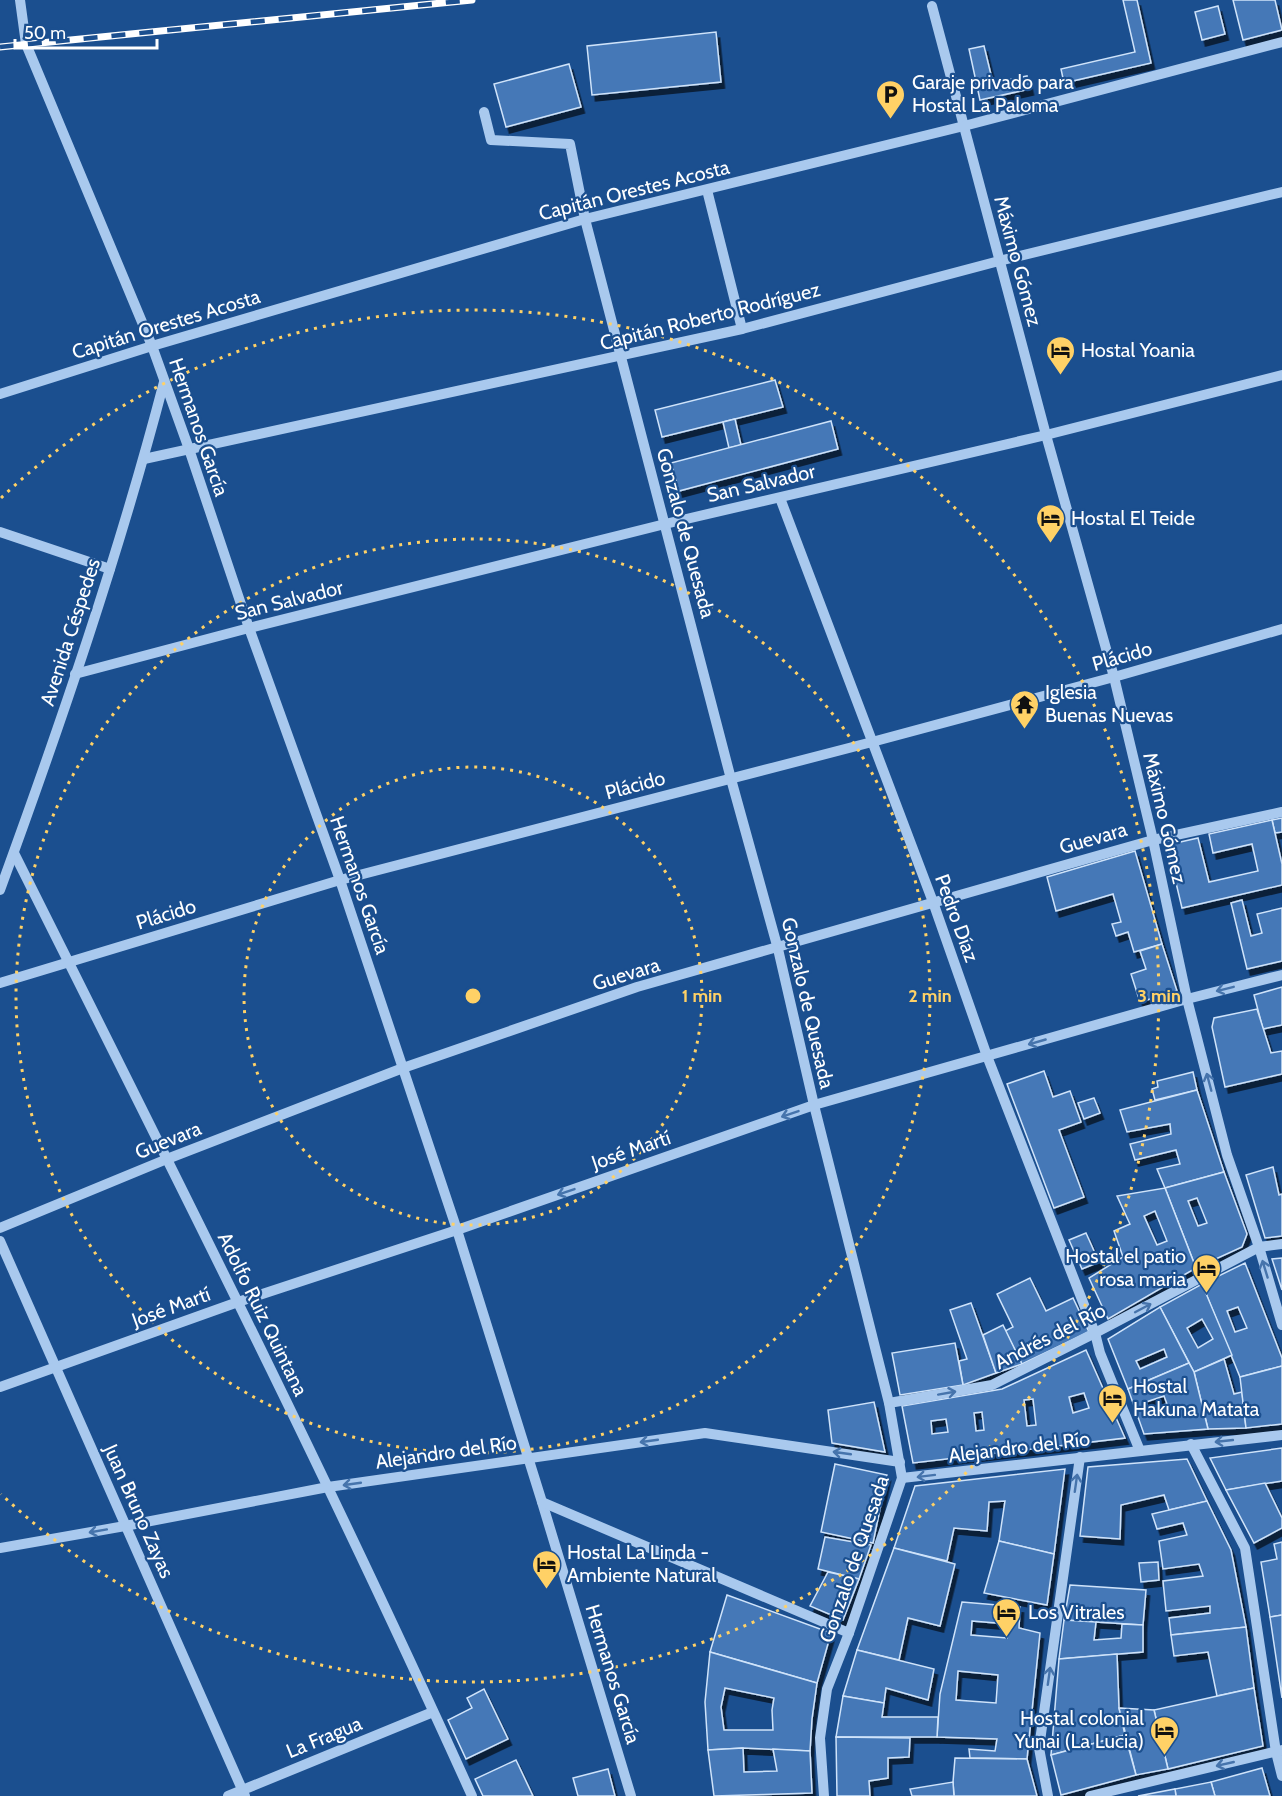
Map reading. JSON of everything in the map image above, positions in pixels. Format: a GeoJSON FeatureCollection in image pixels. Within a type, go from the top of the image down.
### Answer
{"type":"FeatureCollection","features":[{"type":"Feature","properties":{"kind":"street","name":"Hermanos García"},"geometry":{"type":"LineString","coordinates":[[20,0],[26,44],[152,346],[249,628],[340,880],[457,1230],[631,1796]]}},
{"type":"Feature","properties":{"kind":"street","name":"Máximo Gómez"},"geometry":{"type":"LineString","coordinates":[[932,6],[1046,435],[1114,677],[1153,840],[1187,999],[1227,1155],[1259,1247],[1282,1325]]}},
{"type":"Feature","properties":{"kind":"street","name":"Capitán Orestes Acosta"},"geometry":{"type":"LineString","coordinates":[[0,394],[152,346],[585,219],[964,126],[1282,42]]}},
{"type":"Feature","properties":{"kind":"street","name":"Gonzalo de Quesada"},"geometry":{"type":"LineString","coordinates":[[484,112],[491,140],[570,144],[585,219],[731,779],[778,949],[814,1105],[889,1403],[903,1478],[827,1689],[820,1738],[824,1796]]}},
{"type":"Feature","properties":{"kind":"street"},"geometry":{"type":"LineString","coordinates":[[707,190],[742,329]]}},
{"type":"Feature","properties":{"kind":"street","name":"Capitán Roberto Rodríguez"},"geometry":{"type":"LineString","coordinates":[[144,459],[742,329],[999,261],[1282,192]]}},
{"type":"Feature","properties":{"kind":"street","name":"San Salvador"},"geometry":{"type":"LineString","coordinates":[[75,674],[665,524],[1046,435],[1282,375]]}},
{"type":"Feature","properties":{"kind":"street","name":"Avenida Céspedes"},"geometry":{"type":"LineString","coordinates":[[0,890],[110,569],[144,459],[164,382]]}},
{"type":"Feature","properties":{"kind":"street","name":"Pedro Díaz"},"geometry":{"type":"LineString","coordinates":[[780,498],[933,902],[987,1056],[1095,1333],[1100,1353],[1140,1450]]}},
{"type":"Feature","properties":{"kind":"street"},"geometry":{"type":"LineString","coordinates":[[0,532],[110,569]]}},
{"type":"Feature","properties":{"kind":"street","name":"Plácido"},"geometry":{"type":"LineString","coordinates":[[0,983],[340,880],[872,742],[1282,629]]}},
{"type":"Feature","properties":{"kind":"street","name":"Guevara"},"geometry":{"type":"LineString","coordinates":[[0,1228],[167,1159],[403,1068],[637,987],[778,949],[933,902],[1153,840],[1282,812]]}},
{"type":"Feature","properties":{"kind":"street","name":"Adolfo Ruiz Quintana"},"geometry":{"type":"LineString","coordinates":[[14,853],[328,1487],[472,1796]]}},
{"type":"Feature","properties":{"kind":"street","name":"José Martí"},"geometry":{"type":"LineString","coordinates":[[0,1387],[238,1302],[457,1230],[814,1105],[1187,999],[1282,975]]}},
{"type":"Feature","properties":{"kind":"street","name":"Juan Bruno Zayas"},"geometry":{"type":"LineString","coordinates":[[0,1241],[244,1793]]}},
{"type":"Feature","properties":{"kind":"street","name":"Andrés del Río"},"geometry":{"type":"LineString","coordinates":[[889,1403],[993,1385],[1259,1247],[1282,1244]]}},
{"type":"Feature","properties":{"kind":"street","name":"Alejandro del Río"},"geometry":{"type":"LineString","coordinates":[[0,1548],[328,1487],[705,1433],[900,1462]]}},
{"type":"Feature","properties":{"kind":"street","name":"Alejandro del Río"},"geometry":{"type":"LineString","coordinates":[[903,1478],[1282,1435]]}},
{"type":"Feature","properties":{"kind":"street"},"geometry":{"type":"LineString","coordinates":[[1191,1444],[1245,1548],[1282,1776]]}},
{"type":"Feature","properties":{"kind":"street"},"geometry":{"type":"LineString","coordinates":[[1048,1796],[1039,1748],[1080,1457]]}},
{"type":"Feature","properties":{"kind":"street"},"geometry":{"type":"LineString","coordinates":[[542,1502],[849,1633]]}},
{"type":"Feature","properties":{"kind":"street","name":"La Fragua"},"geometry":{"type":"LineString","coordinates":[[228,1796],[244,1793],[433,1712]]}},
{"type":"Feature","properties":{"kind":"street"},"geometry":{"type":"LineString","coordinates":[[1090,1796],[1279,1751]]}},
{"type":"Feature","properties":{"kind":"building"},"geometry":{"type":"Polygon","coordinates":[[[1123,0],[1137,0],[1151,63],[1064,83],[1061,69],[1135,52],[1123,0]]]}},
{"type":"Feature","properties":{"kind":"building"},"geometry":{"type":"Polygon","coordinates":[[[1233,0],[1275,0],[1282,30],[1243,40],[1233,0]]]}},
{"type":"Feature","properties":{"kind":"building"},"geometry":{"type":"Polygon","coordinates":[[[1218,6],[1225,34],[1202,40],[1195,12],[1218,6]]]}},
{"type":"Feature","properties":{"kind":"building"},"geometry":{"type":"Polygon","coordinates":[[[716,32],[721,82],[592,95],[587,46],[716,32]]]}},
{"type":"Feature","properties":{"kind":"building"},"geometry":{"type":"Polygon","coordinates":[[[984,46],[993,83],[1027,76],[1030,89],[980,100],[969,49],[984,46]]]}},
{"type":"Feature","properties":{"kind":"building"},"geometry":{"type":"Polygon","coordinates":[[[569,64],[581,107],[506,127],[494,84],[569,64]]]}},
{"type":"Feature","properties":{"kind":"building"},"geometry":{"type":"Polygon","coordinates":[[[775,380],[783,407],[662,437],[655,410],[775,380]]]}},
{"type":"Feature","properties":{"kind":"building"},"geometry":{"type":"Polygon","coordinates":[[[735,419],[741,445],[729,448],[723,422],[735,419]]]}},
{"type":"Feature","properties":{"kind":"building"},"geometry":{"type":"Polygon","coordinates":[[[831,421],[838,449],[679,491],[671,463],[831,421]]]}},
{"type":"Feature","properties":{"kind":"building"},"geometry":{"type":"Polygon","coordinates":[[[1282,818],[1282,832],[1275,833],[1272,820],[1282,818]]]}},
{"type":"Feature","properties":{"kind":"building"},"geometry":{"type":"Polygon","coordinates":[[[1272,820],[1282,864],[1282,885],[1182,908],[1167,845],[1198,838],[1209,882],[1258,871],[1252,844],[1213,853],[1209,834],[1272,820]]]}},
{"type":"Feature","properties":{"kind":"building"},"geometry":{"type":"Polygon","coordinates":[[[1135,851],[1162,944],[1134,952],[1128,932],[1116,936],[1112,924],[1121,922],[1113,894],[1056,911],[1047,877],[1135,851]]]}},
{"type":"Feature","properties":{"kind":"building"},"geometry":{"type":"Polygon","coordinates":[[[1242,900],[1251,936],[1262,933],[1257,914],[1282,908],[1282,961],[1247,969],[1231,903],[1242,900]]]}},
{"type":"Feature","properties":{"kind":"building"},"geometry":{"type":"Polygon","coordinates":[[[1162,944],[1177,991],[1140,1002],[1131,974],[1146,969],[1140,951],[1162,944]]]}},
{"type":"Feature","properties":{"kind":"building"},"geometry":{"type":"Polygon","coordinates":[[[1282,987],[1282,1025],[1263,1029],[1254,995],[1282,987]]]}},
{"type":"Feature","properties":{"kind":"building"},"geometry":{"type":"Polygon","coordinates":[[[1257,1009],[1271,1053],[1282,1051],[1282,1074],[1225,1087],[1212,1027],[1214,1018],[1257,1009]]]}},
{"type":"Feature","properties":{"kind":"building"},"geometry":{"type":"Polygon","coordinates":[[[1044,1071],[1053,1097],[1070,1091],[1081,1122],[1059,1130],[1084,1197],[1054,1208],[1007,1084],[1044,1071]]]}},
{"type":"Feature","properties":{"kind":"building"},"geometry":{"type":"Polygon","coordinates":[[[1193,1072],[1197,1090],[1155,1100],[1152,1089],[1158,1087],[1157,1081],[1193,1072]]]}},
{"type":"Feature","properties":{"kind":"building"},"geometry":{"type":"Polygon","coordinates":[[[1197,1090],[1224,1172],[1165,1188],[1157,1169],[1180,1164],[1176,1150],[1135,1160],[1130,1144],[1171,1134],[1170,1124],[1127,1132],[1120,1110],[1197,1090]]]}},
{"type":"Feature","properties":{"kind":"building"},"geometry":{"type":"Polygon","coordinates":[[[1094,1098],[1100,1113],[1084,1119],[1078,1103],[1094,1098]]]}},
{"type":"Feature","properties":{"kind":"building"},"geometry":{"type":"Polygon","coordinates":[[[1273,1167],[1279,1195],[1282,1194],[1282,1236],[1265,1238],[1246,1175],[1273,1167]]]}},
{"type":"Feature","properties":{"kind":"building"},"geometry":{"type":"Polygon","coordinates":[[[1224,1172],[1247,1234],[1242,1247],[1196,1268],[1165,1188],[1224,1172]],[[1197,1198],[1188,1201],[1198,1226],[1207,1223],[1197,1198]]]}},
{"type":"Feature","properties":{"kind":"building"},"geometry":{"type":"Polygon","coordinates":[[[1165,1188],[1196,1268],[1108,1319],[1089,1278],[1123,1257],[1114,1231],[1130,1224],[1117,1196],[1165,1188]],[[1155,1211],[1144,1216],[1157,1245],[1167,1241],[1155,1211]]]}},
{"type":"Feature","properties":{"kind":"building"},"geometry":{"type":"Polygon","coordinates":[[[1086,1233],[1099,1262],[1082,1269],[1069,1240],[1086,1233]]]}},
{"type":"Feature","properties":{"kind":"building"},"geometry":{"type":"Polygon","coordinates":[[[1282,1258],[1282,1290],[1272,1259],[1282,1258]]]}},
{"type":"Feature","properties":{"kind":"building"},"geometry":{"type":"Polygon","coordinates":[[[1245,1263],[1282,1358],[1282,1366],[1240,1377],[1202,1284],[1245,1263]],[[1238,1307],[1227,1311],[1235,1332],[1247,1328],[1238,1307]]]}},
{"type":"Feature","properties":{"kind":"building"},"geometry":{"type":"Polygon","coordinates":[[[1030,1278],[1046,1311],[1073,1298],[1089,1332],[1022,1364],[1005,1331],[1013,1327],[997,1294],[1030,1278]]]}},
{"type":"Feature","properties":{"kind":"building"},"geometry":{"type":"Polygon","coordinates":[[[1202,1284],[1232,1355],[1194,1372],[1160,1307],[1202,1284]],[[1202,1319],[1187,1328],[1198,1348],[1213,1339],[1202,1319]]]}},
{"type":"Feature","properties":{"kind":"building"},"geometry":{"type":"Polygon","coordinates":[[[971,1303],[996,1373],[963,1385],[959,1361],[967,1359],[950,1310],[971,1303]]]}},
{"type":"Feature","properties":{"kind":"building"},"geometry":{"type":"Polygon","coordinates":[[[1160,1307],[1189,1363],[1128,1389],[1108,1339],[1160,1307]],[[1164,1349],[1136,1361],[1140,1369],[1167,1357],[1164,1349]]]}},
{"type":"Feature","properties":{"kind":"building"},"geometry":{"type":"Polygon","coordinates":[[[1003,1325],[1022,1364],[996,1373],[983,1335],[1003,1325]]]}},
{"type":"Feature","properties":{"kind":"building"},"geometry":{"type":"Polygon","coordinates":[[[955,1343],[963,1385],[900,1395],[892,1353],[955,1343]]]}},
{"type":"Feature","properties":{"kind":"building"},"geometry":{"type":"Polygon","coordinates":[[[1086,1350],[1125,1438],[913,1463],[902,1406],[1002,1389],[1086,1350]],[[1084,1393],[1069,1397],[1073,1413],[1089,1408],[1084,1393]],[[1033,1399],[1024,1400],[1027,1426],[1036,1425],[1033,1399]],[[982,1412],[974,1413],[976,1431],[984,1430],[982,1412]],[[946,1419],[931,1421],[932,1434],[948,1432],[946,1419]]]}},
{"type":"Feature","properties":{"kind":"building"},"geometry":{"type":"Polygon","coordinates":[[[1224,1359],[1234,1394],[1242,1392],[1246,1428],[1208,1429],[1194,1372],[1224,1359]]]}},
{"type":"Feature","properties":{"kind":"building"},"geometry":{"type":"Polygon","coordinates":[[[1189,1363],[1194,1372],[1208,1429],[1144,1434],[1128,1389],[1189,1363]],[[1164,1396],[1146,1402],[1148,1410],[1167,1404],[1164,1396]]]}},
{"type":"Feature","properties":{"kind":"building"},"geometry":{"type":"Polygon","coordinates":[[[1282,1366],[1282,1424],[1246,1428],[1240,1377],[1282,1366]]]}},
{"type":"Feature","properties":{"kind":"building"},"geometry":{"type":"Polygon","coordinates":[[[874,1402],[885,1452],[832,1443],[828,1410],[874,1402]]]}},
{"type":"Feature","properties":{"kind":"building"},"geometry":{"type":"Polygon","coordinates":[[[1282,1448],[1282,1481],[1226,1490],[1210,1458],[1282,1448]]]}},
{"type":"Feature","properties":{"kind":"building"},"geometry":{"type":"Polygon","coordinates":[[[1187,1459],[1207,1501],[1169,1510],[1164,1495],[1121,1505],[1120,1539],[1080,1536],[1088,1467],[1187,1459]]]}},
{"type":"Feature","properties":{"kind":"building"},"geometry":{"type":"Polygon","coordinates":[[[835,1464],[887,1475],[873,1543],[821,1532],[835,1464]]]}},
{"type":"Feature","properties":{"kind":"building"},"geometry":{"type":"Polygon","coordinates":[[[1065,1469],[1054,1554],[999,1541],[1005,1501],[989,1502],[987,1531],[954,1528],[947,1561],[894,1548],[915,1486],[1065,1469]]]}},
{"type":"Feature","properties":{"kind":"building"},"geometry":{"type":"Polygon","coordinates":[[[1265,1483],[1282,1518],[1282,1528],[1254,1543],[1226,1490],[1265,1483]]]}},
{"type":"Feature","properties":{"kind":"building"},"geometry":{"type":"Polygon","coordinates":[[[1207,1501],[1231,1550],[1246,1627],[1171,1635],[1169,1618],[1210,1613],[1210,1606],[1166,1611],[1163,1581],[1203,1576],[1199,1564],[1163,1569],[1159,1541],[1187,1535],[1183,1523],[1157,1529],[1152,1514],[1207,1501]]]}},
{"type":"Feature","properties":{"kind":"building"},"geometry":{"type":"Polygon","coordinates":[[[825,1537],[871,1545],[859,1579],[818,1569],[825,1537]]]}},
{"type":"Feature","properties":{"kind":"building"},"geometry":{"type":"Polygon","coordinates":[[[999,1541],[1054,1554],[1047,1605],[984,1593],[999,1541]]]}},
{"type":"Feature","properties":{"kind":"building"},"geometry":{"type":"Polygon","coordinates":[[[1282,1542],[1282,1615],[1270,1617],[1261,1562],[1277,1559],[1274,1544],[1282,1542]]]}},
{"type":"Feature","properties":{"kind":"building"},"geometry":{"type":"Polygon","coordinates":[[[894,1548],[955,1564],[940,1626],[908,1618],[899,1660],[857,1650],[894,1548]]]}},
{"type":"Feature","properties":{"kind":"building"},"geometry":{"type":"Polygon","coordinates":[[[1158,1562],[1159,1580],[1141,1582],[1139,1563],[1158,1562]]]}},
{"type":"Feature","properties":{"kind":"building"},"geometry":{"type":"Polygon","coordinates":[[[828,1572],[859,1579],[843,1620],[810,1606],[828,1572]]]}},
{"type":"Feature","properties":{"kind":"building"},"geometry":{"type":"Polygon","coordinates":[[[1070,1585],[1146,1590],[1143,1625],[1064,1620],[1070,1585]]]}},
{"type":"Feature","properties":{"kind":"building"},"geometry":{"type":"Polygon","coordinates":[[[727,1595],[831,1633],[817,1683],[710,1652],[727,1595]]]}},
{"type":"Feature","properties":{"kind":"building"},"geometry":{"type":"Polygon","coordinates":[[[962,1602],[1020,1607],[1019,1628],[1040,1633],[1027,1759],[970,1758],[969,1749],[995,1751],[997,1739],[937,1737],[940,1694],[962,1602]],[[972,1621],[971,1635],[1007,1638],[1008,1624],[972,1621]],[[958,1671],[956,1700],[996,1703],[998,1675],[958,1671]]]}},
{"type":"Feature","properties":{"kind":"building"},"geometry":{"type":"Polygon","coordinates":[[[1282,1615],[1282,1698],[1270,1617],[1282,1615]]]}},
{"type":"Feature","properties":{"kind":"building"},"geometry":{"type":"Polygon","coordinates":[[[1064,1620],[1096,1622],[1094,1640],[1121,1638],[1122,1624],[1143,1625],[1143,1652],[1059,1659],[1064,1620]]]}},
{"type":"Feature","properties":{"kind":"building"},"geometry":{"type":"Polygon","coordinates":[[[1246,1627],[1254,1688],[1217,1696],[1208,1652],[1174,1656],[1171,1635],[1246,1627]]]}},
{"type":"Feature","properties":{"kind":"building"},"geometry":{"type":"Polygon","coordinates":[[[857,1650],[934,1669],[928,1700],[886,1688],[884,1703],[843,1696],[857,1650]]]}},
{"type":"Feature","properties":{"kind":"building"},"geometry":{"type":"Polygon","coordinates":[[[710,1652],[817,1683],[810,1751],[743,1748],[708,1750],[705,1702],[710,1652]],[[725,1688],[721,1707],[724,1730],[773,1730],[774,1698],[725,1688]]]}},
{"type":"Feature","properties":{"kind":"building"},"geometry":{"type":"Polygon","coordinates":[[[1117,1654],[1119,1708],[1125,1735],[1051,1755],[1059,1659],[1117,1654]]]}},
{"type":"Feature","properties":{"kind":"building"},"geometry":{"type":"Polygon","coordinates":[[[1254,1688],[1263,1746],[1168,1769],[1154,1710],[1254,1688]]]}},
{"type":"Feature","properties":{"kind":"building"},"geometry":{"type":"Polygon","coordinates":[[[484,1689],[508,1739],[466,1759],[448,1720],[472,1708],[467,1698],[484,1689]]]}},
{"type":"Feature","properties":{"kind":"building"},"geometry":{"type":"Polygon","coordinates":[[[843,1696],[884,1703],[882,1717],[938,1717],[937,1737],[836,1737],[843,1696]]]}},
{"type":"Feature","properties":{"kind":"building"},"geometry":{"type":"Polygon","coordinates":[[[1119,1708],[1154,1710],[1168,1769],[1136,1775],[1119,1708]]]}},
{"type":"Feature","properties":{"kind":"building"},"geometry":{"type":"Polygon","coordinates":[[[1125,1735],[1136,1775],[1061,1795],[1051,1755],[1125,1735]]]}},
{"type":"Feature","properties":{"kind":"building"},"geometry":{"type":"Polygon","coordinates":[[[836,1737],[910,1738],[909,1757],[888,1758],[888,1778],[869,1781],[870,1796],[837,1796],[836,1737]]]}},
{"type":"Feature","properties":{"kind":"building"},"geometry":{"type":"Polygon","coordinates":[[[743,1748],[744,1772],[777,1771],[773,1749],[810,1751],[812,1793],[714,1796],[708,1750],[743,1748]]]}},
{"type":"Feature","properties":{"kind":"building"},"geometry":{"type":"Polygon","coordinates":[[[955,1758],[1027,1759],[1037,1796],[954,1796],[955,1758]]]}},
{"type":"Feature","properties":{"kind":"building"},"geometry":{"type":"Polygon","coordinates":[[[516,1760],[533,1796],[483,1796],[475,1779],[516,1760]]]}},
{"type":"Feature","properties":{"kind":"building"},"geometry":{"type":"Polygon","coordinates":[[[1262,1768],[1270,1796],[1215,1796],[1211,1782],[1262,1768]]]}},
{"type":"Feature","properties":{"kind":"building"},"geometry":{"type":"Polygon","coordinates":[[[608,1769],[615,1796],[578,1796],[573,1778],[608,1769]]]}},
{"type":"Feature","properties":{"kind":"building"},"geometry":{"type":"Polygon","coordinates":[[[953,1782],[954,1796],[912,1796],[910,1789],[953,1782]]]}},
{"type":"Feature","properties":{"kind":"building"},"geometry":{"type":"Polygon","coordinates":[[[1211,1782],[1215,1796],[1176,1796],[1175,1789],[1211,1782]]]}},
{"type":"Feature","properties":{"kind":"building"},"geometry":{"type":"Polygon","coordinates":[[[1175,1789],[1176,1796],[1138,1796],[1175,1789]]]}},
{"type":"Feature","properties":{"kind":"railway"},"geometry":{"type":"LineString","coordinates":[[0,47],[472,0]]}},
{"type":"Feature","properties":{"kind":"place","name":"Garaje privado para Hostal La Paloma"},"geometry":{"type":"Point","coordinates":[891,120]}},
{"type":"Feature","properties":{"kind":"place","name":"Hostal Yoania"},"geometry":{"type":"Point","coordinates":[1060,376]}},
{"type":"Feature","properties":{"kind":"place","name":"Hostal El Teide"},"geometry":{"type":"Point","coordinates":[1050,544]}},
{"type":"Feature","properties":{"kind":"place","name":"Iglesia Buenas Nuevas"},"geometry":{"type":"Point","coordinates":[1024,730]}},
{"type":"Feature","properties":{"kind":"place","name":"Hostal el patio rosa maria"},"geometry":{"type":"Point","coordinates":[1207,1294]}},
{"type":"Feature","properties":{"kind":"place","name":"Hostal Hakuna Matata"},"geometry":{"type":"Point","coordinates":[1112,1424]}},
{"type":"Feature","properties":{"kind":"place","name":"Hostal La Linda - Ambiente Natural"},"geometry":{"type":"Point","coordinates":[546,1590]}},
{"type":"Feature","properties":{"kind":"place","name":"Los Vitrales"},"geometry":{"type":"Point","coordinates":[1007,1638]}},
{"type":"Feature","properties":{"kind":"place","name":"Hostal colonial Yunai (La Lucia)"},"geometry":{"type":"Point","coordinates":[1165,1756]}}]}
